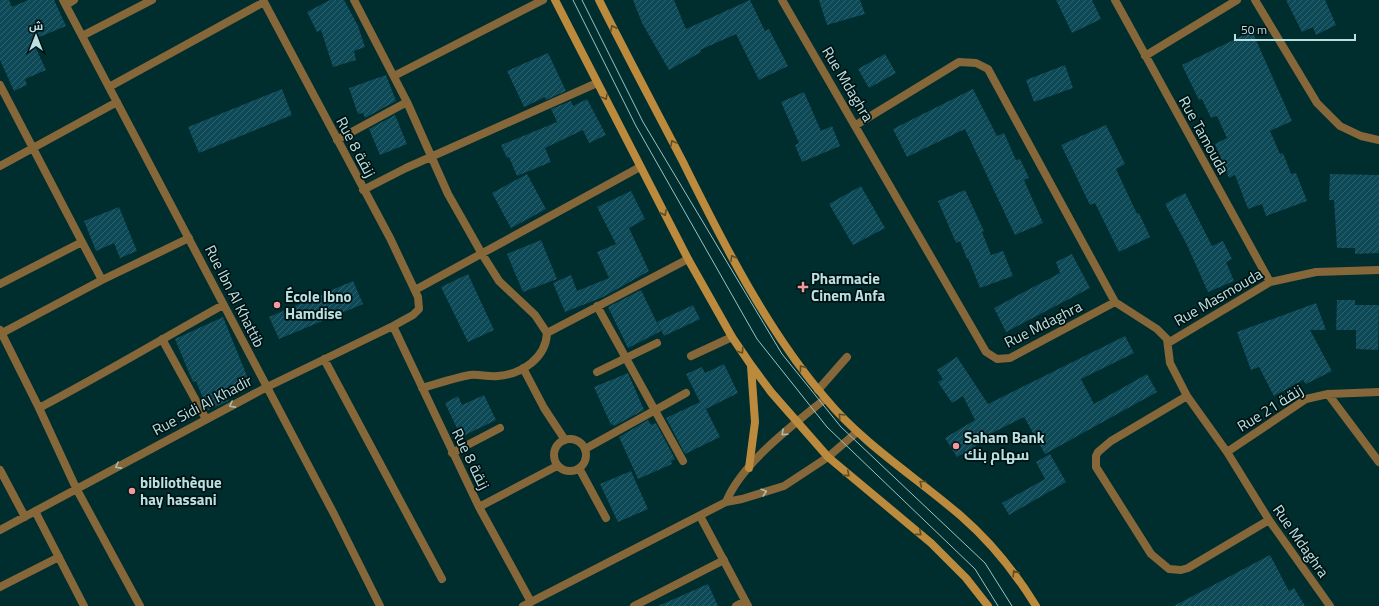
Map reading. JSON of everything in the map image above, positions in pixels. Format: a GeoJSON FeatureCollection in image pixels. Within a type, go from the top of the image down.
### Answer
{"type":"FeatureCollection","features":[{"type":"Feature","properties":{"kind":"main road"},"geometry":{"type":"LineString","coordinates":[[555,0],[688,259],[732,337],[751,365],[796,422],[828,457],[931,543],[966,578],[988,606]]}},
{"type":"Feature","properties":{"kind":"main road"},"geometry":{"type":"LineString","coordinates":[[599,0],[715,226],[780,337],[818,390],[858,432],[963,517],[1012,568],[1036,606]]}},
{"type":"Feature","properties":{"kind":"main road"},"geometry":{"type":"LineString","coordinates":[[749,468],[755,422],[751,365]]}},
{"type":"Feature","properties":{"kind":"street"},"geometry":{"type":"LineString","coordinates":[[64,2],[74,0]]}},
{"type":"Feature","properties":{"kind":"street"},"geometry":{"type":"LineString","coordinates":[[82,36],[152,0]]}},
{"type":"Feature","properties":{"kind":"street"},"geometry":{"type":"LineString","coordinates":[[354,0],[407,102],[448,194],[482,254],[499,281],[536,315],[548,333],[546,346],[539,356],[524,368],[499,376],[471,375],[422,388]]}},
{"type":"Feature","properties":{"kind":"street"},"geometry":{"type":"LineString","coordinates":[[394,76],[543,0]]}},
{"type":"Feature","properties":{"kind":"street","name":"Rue Mdaghra"},"geometry":{"type":"LineString","coordinates":[[782,0],[856,125],[986,352],[997,359],[1010,358],[1115,302]]}},
{"type":"Feature","properties":{"kind":"street","name":"Rue Tamouda"},"geometry":{"type":"LineString","coordinates":[[1115,0],[1270,282]]}},
{"type":"Feature","properties":{"kind":"street"},"geometry":{"type":"LineString","coordinates":[[1145,56],[1237,0]]}},
{"type":"Feature","properties":{"kind":"street"},"geometry":{"type":"LineString","coordinates":[[1255,0],[1317,103],[1340,126],[1361,136],[1379,140]]}},
{"type":"Feature","properties":{"kind":"street"},"geometry":{"type":"LineString","coordinates":[[109,87],[263,1]]}},
{"type":"Feature","properties":{"kind":"street","name":"Rue 8 زنقة"},"geometry":{"type":"LineString","coordinates":[[263,1],[336,140],[390,238],[420,302],[419,309]]}},
{"type":"Feature","properties":{"kind":"street","name":"Rue Ibn Al Khattib"},"geometry":{"type":"LineString","coordinates":[[64,2],[335,516],[380,606]]}},
{"type":"Feature","properties":{"kind":"street"},"geometry":{"type":"LineString","coordinates":[[856,125],[959,62],[968,61],[988,69],[1115,302],[1161,332],[1168,343]]}},
{"type":"Feature","properties":{"kind":"street"},"geometry":{"type":"LineString","coordinates":[[363,190],[431,157],[597,83]]}},
{"type":"Feature","properties":{"kind":"street"},"geometry":{"type":"LineString","coordinates":[[0,85],[102,280]]}},
{"type":"Feature","properties":{"kind":"street"},"geometry":{"type":"LineString","coordinates":[[0,166],[117,102]]}},
{"type":"Feature","properties":{"kind":"street"},"geometry":{"type":"LineString","coordinates":[[336,140],[407,102]]}},
{"type":"Feature","properties":{"kind":"street"},"geometry":{"type":"LineString","coordinates":[[415,290],[640,167]]}},
{"type":"Feature","properties":{"kind":"street"},"geometry":{"type":"LineString","coordinates":[[140,606],[76,488],[1,331],[189,238]]}},
{"type":"Feature","properties":{"kind":"street"},"geometry":{"type":"LineString","coordinates":[[0,284],[82,242]]}},
{"type":"Feature","properties":{"kind":"street"},"geometry":{"type":"LineString","coordinates":[[548,333],[688,259]]}},
{"type":"Feature","properties":{"kind":"street","name":"Rue Masmouda"},"geometry":{"type":"LineString","coordinates":[[1168,343],[1270,282],[1316,272],[1379,270]]}},
{"type":"Feature","properties":{"kind":"street"},"geometry":{"type":"LineString","coordinates":[[39,408],[100,376],[223,305]]}},
{"type":"Feature","properties":{"kind":"street"},"geometry":{"type":"LineString","coordinates":[[597,306],[683,461]]}},
{"type":"Feature","properties":{"kind":"street","name":"Rue Sidi Al Khadir"},"geometry":{"type":"LineString","coordinates":[[0,530],[267,387],[393,326],[413,315],[419,309]]}},
{"type":"Feature","properties":{"kind":"street","name":"Rue 8 زنقة"},"geometry":{"type":"LineString","coordinates":[[393,326],[452,453],[479,507],[531,602]]}},
{"type":"Feature","properties":{"kind":"street"},"geometry":{"type":"LineString","coordinates":[[691,356],[732,337]]}},
{"type":"Feature","properties":{"kind":"street"},"geometry":{"type":"LineString","coordinates":[[162,339],[206,419]]}},
{"type":"Feature","properties":{"kind":"street"},"geometry":{"type":"LineString","coordinates":[[597,372],[657,343]]}},
{"type":"Feature","properties":{"kind":"street","name":"Rue Mdaghra"},"geometry":{"type":"LineString","coordinates":[[1168,343],[1170,363],[1187,396],[1227,452],[1269,520],[1330,606]]}},
{"type":"Feature","properties":{"kind":"street"},"geometry":{"type":"LineString","coordinates":[[818,390],[847,357]]}},
{"type":"Feature","properties":{"kind":"street"},"geometry":{"type":"LineString","coordinates":[[324,359],[442,580]]}},
{"type":"Feature","properties":{"kind":"street"},"geometry":{"type":"LineString","coordinates":[[524,368],[544,408],[565,440]]}},
{"type":"Feature","properties":{"kind":"street","name":"Rue 21 زنقة"},"geometry":{"type":"LineString","coordinates":[[1227,452],[1295,405],[1311,397],[1328,394],[1379,392]]}},
{"type":"Feature","properties":{"kind":"street"},"geometry":{"type":"LineString","coordinates":[[585,449],[686,393]]}},
{"type":"Feature","properties":{"kind":"street"},"geometry":{"type":"LineString","coordinates":[[1328,394],[1378,456]]}},
{"type":"Feature","properties":{"kind":"street"},"geometry":{"type":"LineString","coordinates":[[1187,396],[1112,441],[1098,452],[1096,456],[1096,467],[1152,554],[1169,569],[1181,570],[1188,568],[1269,520]]}},
{"type":"Feature","properties":{"kind":"street"},"geometry":{"type":"LineString","coordinates":[[726,502],[732,488],[749,468],[796,422],[826,399]]}},
{"type":"Feature","properties":{"kind":"street"},"geometry":{"type":"LineString","coordinates":[[452,453],[500,428]]}},
{"type":"Feature","properties":{"kind":"street"},"geometry":{"type":"LineString","coordinates":[[523,606],[726,502],[742,499],[784,486],[828,457],[858,432]]}},
{"type":"Feature","properties":{"kind":"street"},"geometry":{"type":"LineString","coordinates":[[565,440],[577,440],[585,449],[586,459],[579,468],[568,471],[557,466],[554,457],[555,449],[565,440]]}},
{"type":"Feature","properties":{"kind":"street"},"geometry":{"type":"LineString","coordinates":[[479,507],[557,466]]}},
{"type":"Feature","properties":{"kind":"street"},"geometry":{"type":"LineString","coordinates":[[579,468],[606,518]]}},
{"type":"Feature","properties":{"kind":"street"},"geometry":{"type":"LineString","coordinates":[[0,470],[25,517]]}},
{"type":"Feature","properties":{"kind":"street"},"geometry":{"type":"LineString","coordinates":[[35,511],[84,606]]}},
{"type":"Feature","properties":{"kind":"street"},"geometry":{"type":"LineString","coordinates":[[700,516],[746,604],[736,606]]}},
{"type":"Feature","properties":{"kind":"street"},"geometry":{"type":"LineString","coordinates":[[0,587],[59,557]]}},
{"type":"Feature","properties":{"kind":"street"},"geometry":{"type":"LineString","coordinates":[[634,606],[724,560]]}},
{"type":"Feature","properties":{"kind":"building"},"geometry":{"type":"Polygon","coordinates":[[[0,0],[9,0],[12,7],[28,0],[54,0],[66,26],[32,40],[46,70],[25,79],[27,85],[14,91],[0,60],[0,0]]]}},
{"type":"Feature","properties":{"kind":"building"},"geometry":{"type":"Polygon","coordinates":[[[330,0],[344,0],[358,26],[365,47],[354,51],[356,60],[333,67],[321,30],[317,32],[307,12],[330,0]]]}},
{"type":"Feature","properties":{"kind":"building"},"geometry":{"type":"Polygon","coordinates":[[[633,0],[674,0],[686,29],[750,0],[765,31],[769,29],[788,66],[759,80],[736,34],[700,50],[701,52],[669,70],[642,23],[633,0]]]}},
{"type":"Feature","properties":{"kind":"building"},"geometry":{"type":"Polygon","coordinates":[[[819,0],[860,0],[865,14],[827,25],[819,0]]]}},
{"type":"Feature","properties":{"kind":"building"},"geometry":{"type":"Polygon","coordinates":[[[1056,0],[1092,0],[1101,19],[1072,33],[1056,0]]]}},
{"type":"Feature","properties":{"kind":"building"},"geometry":{"type":"Polygon","coordinates":[[[1286,0],[1325,0],[1336,25],[1316,35],[1313,27],[1302,32],[1286,0]]]}},
{"type":"Feature","properties":{"kind":"building"},"geometry":{"type":"Polygon","coordinates":[[[1252,31],[1292,121],[1270,131],[1280,154],[1283,153],[1291,174],[1296,173],[1307,201],[1266,216],[1262,204],[1248,209],[1235,175],[1229,178],[1215,144],[1227,138],[1217,116],[1211,118],[1202,99],[1199,100],[1182,65],[1252,31]]]}},
{"type":"Feature","properties":{"kind":"building"},"geometry":{"type":"Polygon","coordinates":[[[548,53],[566,91],[546,100],[545,97],[524,107],[507,71],[548,53]]]}},
{"type":"Feature","properties":{"kind":"building"},"geometry":{"type":"Polygon","coordinates":[[[885,54],[896,73],[869,88],[858,69],[885,54]]]}},
{"type":"Feature","properties":{"kind":"building"},"geometry":{"type":"Polygon","coordinates":[[[1065,65],[1073,88],[1034,102],[1026,80],[1065,65]]]}},
{"type":"Feature","properties":{"kind":"building"},"geometry":{"type":"Polygon","coordinates":[[[386,75],[396,101],[365,118],[363,113],[358,114],[349,88],[386,75]]]}},
{"type":"Feature","properties":{"kind":"building"},"geometry":{"type":"Polygon","coordinates":[[[282,89],[292,115],[199,153],[188,127],[282,89]]]}},
{"type":"Feature","properties":{"kind":"building"},"geometry":{"type":"Polygon","coordinates":[[[973,89],[997,136],[1004,133],[1016,160],[1020,159],[1029,178],[1024,180],[1043,223],[1015,235],[965,129],[907,157],[893,129],[973,89]]]}},
{"type":"Feature","properties":{"kind":"building"},"geometry":{"type":"Polygon","coordinates":[[[804,92],[821,131],[832,126],[840,146],[802,162],[795,145],[799,143],[781,102],[804,92]]]}},
{"type":"Feature","properties":{"kind":"building"},"geometry":{"type":"Polygon","coordinates":[[[587,99],[606,135],[589,143],[583,130],[545,148],[551,162],[517,176],[509,157],[507,158],[501,145],[557,122],[551,109],[571,101],[573,106],[587,99]]]}},
{"type":"Feature","properties":{"kind":"building"},"geometry":{"type":"Polygon","coordinates":[[[395,115],[407,144],[380,155],[369,129],[395,115]]]}},
{"type":"Feature","properties":{"kind":"building"},"geometry":{"type":"Polygon","coordinates":[[[1106,125],[1125,164],[1116,169],[1137,214],[1139,213],[1150,237],[1119,252],[1095,203],[1090,205],[1061,145],[1106,125]]]}},
{"type":"Feature","properties":{"kind":"building"},"geometry":{"type":"Polygon","coordinates":[[[527,174],[546,209],[511,228],[492,193],[527,174]]]}},
{"type":"Feature","properties":{"kind":"building"},"geometry":{"type":"Polygon","coordinates":[[[1330,174],[1379,175],[1379,253],[1355,254],[1355,248],[1337,248],[1334,200],[1329,200],[1330,174]]]}},
{"type":"Feature","properties":{"kind":"building"},"geometry":{"type":"Polygon","coordinates":[[[861,186],[885,228],[853,245],[829,204],[861,186]]]}},
{"type":"Feature","properties":{"kind":"building"},"geometry":{"type":"Polygon","coordinates":[[[965,190],[984,231],[982,232],[991,255],[1003,251],[1013,276],[980,288],[960,241],[956,243],[938,201],[965,190]]]}},
{"type":"Feature","properties":{"kind":"building"},"geometry":{"type":"Polygon","coordinates":[[[631,191],[645,219],[629,228],[649,271],[603,297],[565,312],[553,283],[571,275],[577,291],[609,278],[597,252],[616,244],[597,207],[631,191]]]}},
{"type":"Feature","properties":{"kind":"building"},"geometry":{"type":"Polygon","coordinates":[[[1185,193],[1212,246],[1223,241],[1232,259],[1226,262],[1234,281],[1208,292],[1187,245],[1165,204],[1185,193]]]}},
{"type":"Feature","properties":{"kind":"building"},"geometry":{"type":"Polygon","coordinates":[[[119,207],[137,251],[120,258],[114,243],[96,251],[84,221],[119,207]]]}},
{"type":"Feature","properties":{"kind":"building"},"geometry":{"type":"Polygon","coordinates":[[[541,240],[557,279],[523,292],[507,254],[541,240]]]}},
{"type":"Feature","properties":{"kind":"building"},"geometry":{"type":"Polygon","coordinates":[[[1072,254],[1090,288],[1006,332],[994,308],[1060,273],[1056,262],[1072,254]]]}},
{"type":"Feature","properties":{"kind":"building"},"geometry":{"type":"Polygon","coordinates":[[[468,274],[494,330],[468,342],[441,287],[468,274]]]}},
{"type":"Feature","properties":{"kind":"building"},"geometry":{"type":"Polygon","coordinates":[[[353,281],[363,304],[279,339],[269,317],[353,281]]]}},
{"type":"Feature","properties":{"kind":"building"},"geometry":{"type":"Polygon","coordinates":[[[641,290],[661,331],[628,348],[608,307],[641,290]]]}},
{"type":"Feature","properties":{"kind":"building"},"geometry":{"type":"Polygon","coordinates":[[[1337,300],[1355,300],[1355,305],[1379,305],[1378,350],[1356,349],[1356,330],[1336,330],[1337,300]]]}},
{"type":"Feature","properties":{"kind":"building"},"geometry":{"type":"Polygon","coordinates":[[[1316,303],[1326,330],[1310,330],[1332,371],[1306,384],[1303,380],[1274,396],[1259,367],[1251,370],[1237,332],[1316,303]]]}},
{"type":"Feature","properties":{"kind":"building"},"geometry":{"type":"Polygon","coordinates":[[[693,305],[700,319],[664,336],[657,322],[693,305]]]}},
{"type":"Feature","properties":{"kind":"building"},"geometry":{"type":"Polygon","coordinates":[[[223,317],[251,386],[227,396],[229,401],[208,410],[196,381],[193,382],[175,339],[223,317]]]}},
{"type":"Feature","properties":{"kind":"building"},"geometry":{"type":"Polygon","coordinates":[[[1125,336],[1134,353],[1081,379],[1094,404],[1147,374],[1157,392],[1045,454],[1024,417],[974,442],[976,446],[957,457],[945,438],[975,420],[963,396],[952,403],[938,382],[943,379],[937,370],[957,357],[988,404],[1125,336]]]}},
{"type":"Feature","properties":{"kind":"building"},"geometry":{"type":"Polygon","coordinates":[[[724,364],[738,393],[706,409],[720,437],[685,454],[666,418],[700,402],[686,374],[702,367],[705,373],[724,364]]]}},
{"type":"Feature","properties":{"kind":"building"},"geometry":{"type":"Polygon","coordinates":[[[628,373],[644,410],[614,426],[613,424],[611,425],[594,387],[628,373]]]}},
{"type":"Feature","properties":{"kind":"building"},"geometry":{"type":"Polygon","coordinates":[[[484,395],[496,420],[461,437],[445,403],[458,396],[462,405],[484,395]]]}},
{"type":"Feature","properties":{"kind":"building"},"geometry":{"type":"Polygon","coordinates":[[[648,420],[651,425],[656,423],[675,459],[671,461],[672,464],[638,479],[619,437],[648,420]]]}},
{"type":"Feature","properties":{"kind":"building"},"geometry":{"type":"Polygon","coordinates":[[[1050,454],[1066,482],[1009,515],[1002,503],[1045,479],[1036,462],[1050,454]]]}},
{"type":"Feature","properties":{"kind":"building"},"geometry":{"type":"Polygon","coordinates":[[[631,471],[648,509],[618,522],[600,484],[631,471]]]}},
{"type":"Feature","properties":{"kind":"building"},"geometry":{"type":"Polygon","coordinates":[[[1270,555],[1289,591],[1294,588],[1305,606],[1174,606],[1270,555]]]}},
{"type":"Feature","properties":{"kind":"building"},"geometry":{"type":"Polygon","coordinates":[[[708,584],[718,606],[658,606],[708,584]]]}},
{"type":"Feature","properties":{"kind":"tram line"},"geometry":{"type":"LineString","coordinates":[[573,0],[636,126],[757,339],[827,427],[975,569],[998,606]]}},
{"type":"Feature","properties":{"kind":"tram line"},"geometry":{"type":"LineString","coordinates":[[582,0],[643,122],[782,354],[841,427],[985,563],[1012,606]]}},
{"type":"Feature","properties":{"kind":"place","name":"Pharmacie Cinem Anfa"},"geometry":{"type":"Point","coordinates":[803,287]}},
{"type":"Feature","properties":{"kind":"place","name":"École Ibno Hamdise"},"geometry":{"type":"Point","coordinates":[277,305]}},
{"type":"Feature","properties":{"kind":"place","name":"Saham Bank سهام بنك"},"geometry":{"type":"Point","coordinates":[956,446]}},
{"type":"Feature","properties":{"kind":"place","name":"bibliothèque hay hassani"},"geometry":{"type":"Point","coordinates":[132,491]}}]}
